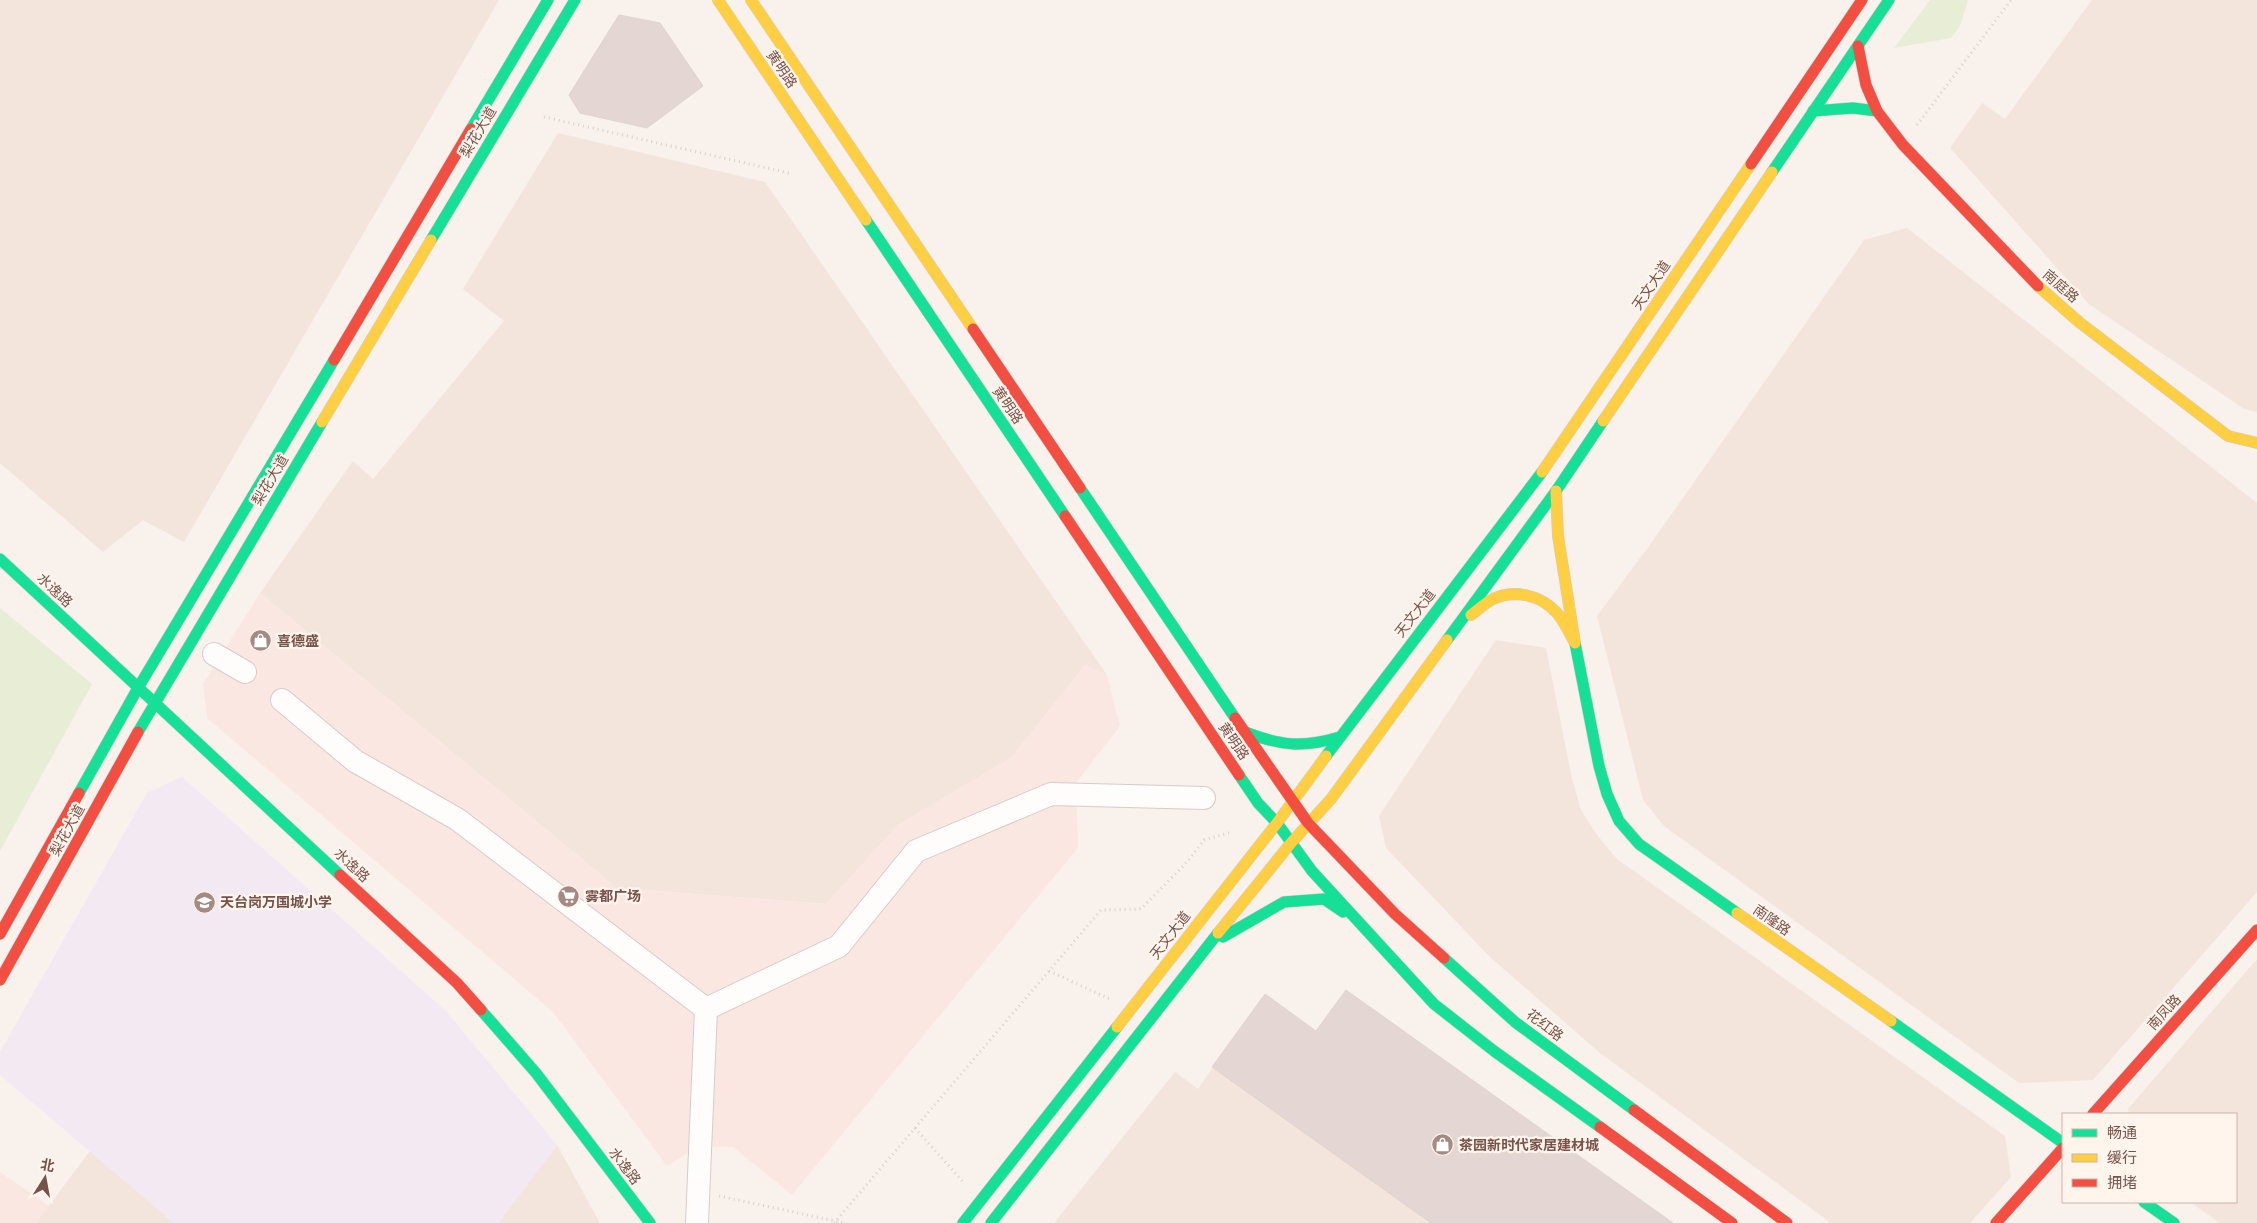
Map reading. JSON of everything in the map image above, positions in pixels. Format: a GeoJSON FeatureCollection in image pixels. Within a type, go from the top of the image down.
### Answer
{"type":"FeatureCollection","features":[{"type":"Feature","properties":{"kind":"main road","name":"梨花大道"},"geometry":{"type":"LineString","coordinates":[[0,934],[138,688],[548,0]]}},
{"type":"Feature","properties":{"kind":"main road","name":"梨花大道"},"geometry":{"type":"LineString","coordinates":[[0,980],[154,703],[574,0]]}},
{"type":"Feature","properties":{"kind":"main road","name":"黄明路"},"geometry":{"type":"LineString","coordinates":[[718,0],[1258,803],[1277,823]]}},
{"type":"Feature","properties":{"kind":"main road","name":"黄明路"},"geometry":{"type":"LineString","coordinates":[[751,0],[1277,781],[1308,823]]}},
{"type":"Feature","properties":{"kind":"main road","name":"天文大道"},"geometry":{"type":"LineString","coordinates":[[963,1223],[1294,802],[1340,737],[1538,478],[1862,0]]}},
{"type":"Feature","properties":{"kind":"main road"},"geometry":{"type":"LineString","coordinates":[[991,1223],[1291,843],[1332,798],[1556,491],[1889,0]]}},
{"type":"Feature","properties":{"kind":"main road","name":"南庭路"},"geometry":{"type":"LineString","coordinates":[[1858,46],[1866,85],[1877,111],[1902,145],[2031,279],[2080,322],[2228,436],[2257,443]]}},
{"type":"Feature","properties":{"kind":"main road"},"geometry":{"type":"LineString","coordinates":[[1813,111],[1853,108],[1877,111]]}},
{"type":"Feature","properties":{"kind":"main road","name":"南隆路"},"geometry":{"type":"LineString","coordinates":[[1556,491],[1558,536],[1575,642],[1599,766],[1607,794],[1619,820],[1639,844],[2062,1142]]}},
{"type":"Feature","properties":{"kind":"main road","name":"水逸路"},"geometry":{"type":"LineString","coordinates":[[0,559],[457,983],[536,1073],[650,1223]]}},
{"type":"Feature","properties":{"kind":"main road"},"geometry":{"type":"LineString","coordinates":[[1460,623],[1494,598],[1513,594],[1530,595],[1544,602],[1557,613],[1575,642]]}},
{"type":"Feature","properties":{"kind":"main road"},"geometry":{"type":"LineString","coordinates":[[1245,732],[1274,743],[1295,746],[1321,743],[1340,737]]}},
{"type":"Feature","properties":{"kind":"main road"},"geometry":{"type":"LineString","coordinates":[[1277,823],[1312,871],[1434,1004],[1494,1051],[1732,1223]]}},
{"type":"Feature","properties":{"kind":"main road","name":"花红路"},"geometry":{"type":"LineString","coordinates":[[1308,823],[1395,914],[1515,1022],[1786,1223]]}},
{"type":"Feature","properties":{"kind":"main road"},"geometry":{"type":"LineString","coordinates":[[1213,942],[1284,902],[1301,899],[1324,899],[1357,922]]}},
{"type":"Feature","properties":{"kind":"main road","name":"南凤路"},"geometry":{"type":"LineString","coordinates":[[2094,1113],[2257,930]]}},
{"type":"Feature","properties":{"kind":"main road"},"geometry":{"type":"LineString","coordinates":[[1479,1005],[1515,1022]]}},
{"type":"Feature","properties":{"kind":"main road"},"geometry":{"type":"LineString","coordinates":[[1465,1011],[1465,1018],[1469,1025],[1494,1051]]}},
{"type":"Feature","properties":{"kind":"main road"},"geometry":{"type":"LineString","coordinates":[[1996,1223],[2062,1149]]}},
{"type":"Feature","properties":{"kind":"main road"},"geometry":{"type":"LineString","coordinates":[[2145,1203],[2174,1223]]}},
{"type":"Feature","properties":{"kind":"street"},"geometry":{"type":"LineString","coordinates":[[214,654],[245,672]]}},
{"type":"Feature","properties":{"kind":"street"},"geometry":{"type":"LineString","coordinates":[[282,700],[354,761],[457,819],[706,1009]]}},
{"type":"Feature","properties":{"kind":"street"},"geometry":{"type":"LineString","coordinates":[[706,1009],[839,946],[916,850],[1051,794],[1204,798]]}},
{"type":"Feature","properties":{"kind":"street"},"geometry":{"type":"LineString","coordinates":[[698,1223],[706,1009]]}},
{"type":"Feature","properties":{"kind":"path"},"geometry":{"type":"LineString","coordinates":[[1902,145],[2011,0]]}},
{"type":"Feature","properties":{"kind":"path"},"geometry":{"type":"LineString","coordinates":[[544,117],[789,173]]}},
{"type":"Feature","properties":{"kind":"path"},"geometry":{"type":"LineString","coordinates":[[835,1222],[1101,910],[1140,909],[1188,860],[1204,840],[1232,832]]}},
{"type":"Feature","properties":{"kind":"path"},"geometry":{"type":"LineString","coordinates":[[1049,971],[1111,999]]}},
{"type":"Feature","properties":{"kind":"path"},"geometry":{"type":"LineString","coordinates":[[915,1128],[967,1186]]}},
{"type":"Feature","properties":{"kind":"path"},"geometry":{"type":"LineString","coordinates":[[699,1191],[844,1223]]}},
{"type":"Feature","properties":{"kind":"shaded area"},"geometry":{"type":"Polygon","coordinates":[[[0,0],[499,0],[184,542],[143,520],[103,552],[0,463],[0,0]]]}},
{"type":"Feature","properties":{"kind":"shaded area"},"geometry":{"type":"Polygon","coordinates":[[[2092,0],[2257,0],[2257,412],[2244,409],[2089,304],[1950,148],[1982,103],[2005,119],[2092,0]]]}},
{"type":"Feature","properties":{"kind":"shaded area"},"geometry":{"type":"Polygon","coordinates":[[[558,133],[765,182],[1107,675],[1085,665],[1011,758],[898,825],[826,904],[617,888],[260,593],[353,461],[373,479],[504,321],[463,289],[558,133]]]}},
{"type":"Feature","properties":{"kind":"shaded area"},"geometry":{"type":"Polygon","coordinates":[[[1907,228],[2257,503],[2257,892],[2093,1080],[2019,1083],[1664,826],[1643,800],[1597,616],[1652,542],[1864,240],[1907,228]]]}},
{"type":"Feature","properties":{"kind":"shaded area","name":"雾都广场"},"geometry":{"type":"Polygon","coordinates":[[[260,593],[617,888],[826,904],[898,825],[1011,758],[1085,665],[1107,675],[1120,726],[1076,783],[1078,848],[792,1195],[733,1147],[699,1146],[667,1166],[553,1012],[207,718],[203,684],[260,593]]]}},
{"type":"Feature","properties":{"kind":"shaded area"},"geometry":{"type":"Polygon","coordinates":[[[1496,640],[1546,648],[1572,779],[1581,810],[1597,835],[1617,859],[2005,1136],[2011,1177],[1970,1223],[1831,1223],[1600,1053],[1490,957],[1386,848],[1379,816],[1496,640]]]}},
{"type":"Feature","properties":{"kind":"shaded area","name":"天台岗万国城小学"},"geometry":{"type":"Polygon","coordinates":[[[182,777],[446,1011],[557,1145],[498,1223],[174,1223],[0,1075],[0,1052],[147,793],[182,777]]]}},
{"type":"Feature","properties":{"kind":"shaded area"},"geometry":{"type":"Polygon","coordinates":[[[2257,959],[2257,1223],[2220,1223],[2191,1203],[2237,1203],[2237,1113],[2129,1113],[2128,1109],[2257,959]]]}},
{"type":"Feature","properties":{"kind":"shaded area"},"geometry":{"type":"Polygon","coordinates":[[[1241,1027],[1523,1223],[1054,1223],[1175,1072],[1198,1089],[1241,1027]]]}},
{"type":"Feature","properties":{"kind":"shaded area"},"geometry":{"type":"Polygon","coordinates":[[[557,1145],[600,1223],[498,1223],[557,1145]]]}},
{"type":"Feature","properties":{"kind":"shaded area"},"geometry":{"type":"Polygon","coordinates":[[[90,1151],[174,1223],[36,1223],[90,1151]]]}},
{"type":"Feature","properties":{"kind":"shaded area"},"geometry":{"type":"Polygon","coordinates":[[[0,1172],[49,1206],[36,1223],[0,1223],[0,1172]]]}},
{"type":"Feature","properties":{"kind":"green space"},"geometry":{"type":"Polygon","coordinates":[[[1930,0],[1968,0],[1960,26],[1951,38],[1894,48],[1930,0]]]}},
{"type":"Feature","properties":{"kind":"green space"},"geometry":{"type":"Polygon","coordinates":[[[0,608],[92,684],[0,851],[0,608]]]}},
{"type":"Feature","properties":{"kind":"building"},"geometry":{"type":"Polygon","coordinates":[[[619,15],[660,23],[703,86],[647,128],[580,113],[569,95],[619,15]]]}},
{"type":"Feature","properties":{"kind":"building","name":"茶园新时代家居建材城"},"geometry":{"type":"Polygon","coordinates":[[[1346,990],[1673,1223],[1431,1223],[1212,1067],[1265,994],[1316,1031],[1346,990]]]}},
{"type":"Feature","properties":{"kind":"traffic: fast"},"geometry":{"type":"LineString","coordinates":[[471,129],[548,0]]}},
{"type":"Feature","properties":{"kind":"traffic: fast"},"geometry":{"type":"LineString","coordinates":[[431,240],[575,0]]}},
{"type":"Feature","properties":{"kind":"traffic: fast"},"geometry":{"type":"LineString","coordinates":[[1772,172],[1889,0]]}},
{"type":"Feature","properties":{"kind":"traffic: fast"},"geometry":{"type":"LineString","coordinates":[[1813,111],[1853,108],[1877,111]]}},
{"type":"Feature","properties":{"kind":"traffic: fast"},"geometry":{"type":"LineString","coordinates":[[866,220],[1065,516]]}},
{"type":"Feature","properties":{"kind":"traffic: fast"},"geometry":{"type":"LineString","coordinates":[[79,793],[138,688],[334,360]]}},
{"type":"Feature","properties":{"kind":"traffic: fast"},"geometry":{"type":"LineString","coordinates":[[1447,640],[1556,491],[1603,421]]}},
{"type":"Feature","properties":{"kind":"traffic: fast"},"geometry":{"type":"LineString","coordinates":[[138,732],[322,422]]}},
{"type":"Feature","properties":{"kind":"traffic: fast"},"geometry":{"type":"LineString","coordinates":[[1326,756],[1542,472]]}},
{"type":"Feature","properties":{"kind":"traffic: fast"},"geometry":{"type":"LineString","coordinates":[[1080,488],[1235,718]]}},
{"type":"Feature","properties":{"kind":"traffic: fast"},"geometry":{"type":"LineString","coordinates":[[0,559],[340,875]]}},
{"type":"Feature","properties":{"kind":"traffic: fast"},"geometry":{"type":"LineString","coordinates":[[1575,643],[1599,766],[1607,794],[1619,821],[1639,844],[1737,913]]}},
{"type":"Feature","properties":{"kind":"traffic: fast"},"geometry":{"type":"LineString","coordinates":[[1245,732],[1281,743],[1292,744],[1315,743],[1340,737]]}},
{"type":"Feature","properties":{"kind":"traffic: fast"},"geometry":{"type":"LineString","coordinates":[[1239,775],[1258,803],[1277,823],[1312,871],[1434,1004],[1494,1051],[1600,1127]]}},
{"type":"Feature","properties":{"kind":"traffic: fast"},"geometry":{"type":"LineString","coordinates":[[1223,937],[1284,902],[1324,899],[1343,912]]}},
{"type":"Feature","properties":{"kind":"traffic: fast"},"geometry":{"type":"LineString","coordinates":[[991,1223],[1218,933]]}},
{"type":"Feature","properties":{"kind":"traffic: fast"},"geometry":{"type":"LineString","coordinates":[[1444,958],[1515,1022],[1634,1110]]}},
{"type":"Feature","properties":{"kind":"traffic: fast"},"geometry":{"type":"LineString","coordinates":[[481,1010],[536,1073],[650,1223]]}},
{"type":"Feature","properties":{"kind":"traffic: fast"},"geometry":{"type":"LineString","coordinates":[[1891,1021],[2062,1142]]}},
{"type":"Feature","properties":{"kind":"traffic: fast"},"geometry":{"type":"LineString","coordinates":[[963,1223],[1117,1027]]}},
{"type":"Feature","properties":{"kind":"traffic: fast"},"geometry":{"type":"LineString","coordinates":[[2145,1203],[2174,1223]]}},
{"type":"Feature","properties":{"kind":"traffic: slow"},"geometry":{"type":"LineString","coordinates":[[718,0],[866,220]]}},
{"type":"Feature","properties":{"kind":"traffic: slow"},"geometry":{"type":"LineString","coordinates":[[751,0],[973,329]]}},
{"type":"Feature","properties":{"kind":"traffic: slow"},"geometry":{"type":"LineString","coordinates":[[1542,472],[1751,164]]}},
{"type":"Feature","properties":{"kind":"traffic: slow"},"geometry":{"type":"LineString","coordinates":[[1603,421],[1772,172]]}},
{"type":"Feature","properties":{"kind":"traffic: slow"},"geometry":{"type":"LineString","coordinates":[[322,422],[431,240]]}},
{"type":"Feature","properties":{"kind":"traffic: slow"},"geometry":{"type":"LineString","coordinates":[[2038,286],[2079,322],[2228,436],[2257,443]]}},
{"type":"Feature","properties":{"kind":"traffic: slow"},"geometry":{"type":"LineString","coordinates":[[1471,615],[1493,599],[1501,596],[1519,594],[1536,598],[1557,613],[1575,643],[1558,536],[1556,491]]}},
{"type":"Feature","properties":{"kind":"traffic: slow"},"geometry":{"type":"LineString","coordinates":[[1218,933],[1291,843],[1331,799],[1447,640]]}},
{"type":"Feature","properties":{"kind":"traffic: slow"},"geometry":{"type":"LineString","coordinates":[[1117,1027],[1277,823],[1326,756]]}},
{"type":"Feature","properties":{"kind":"traffic: slow"},"geometry":{"type":"LineString","coordinates":[[1737,913],[1891,1021]]}},
{"type":"Feature","properties":{"kind":"traffic: jam"},"geometry":{"type":"LineString","coordinates":[[1751,164],[1862,0]]}},
{"type":"Feature","properties":{"kind":"traffic: jam"},"geometry":{"type":"LineString","coordinates":[[1858,46],[1866,85],[1877,111],[1903,145],[2038,286]]}},
{"type":"Feature","properties":{"kind":"traffic: jam"},"geometry":{"type":"LineString","coordinates":[[334,360],[471,129]]}},
{"type":"Feature","properties":{"kind":"traffic: jam"},"geometry":{"type":"LineString","coordinates":[[973,329],[1080,488]]}},
{"type":"Feature","properties":{"kind":"traffic: jam"},"geometry":{"type":"LineString","coordinates":[[1065,516],[1239,775]]}},
{"type":"Feature","properties":{"kind":"traffic: jam"},"geometry":{"type":"LineString","coordinates":[[1235,718],[1308,823],[1395,914],[1444,958]]}},
{"type":"Feature","properties":{"kind":"traffic: jam"},"geometry":{"type":"LineString","coordinates":[[0,980],[138,732]]}},
{"type":"Feature","properties":{"kind":"traffic: jam"},"geometry":{"type":"LineString","coordinates":[[0,934],[79,793]]}},
{"type":"Feature","properties":{"kind":"traffic: jam"},"geometry":{"type":"LineString","coordinates":[[340,875],[457,983],[481,1010]]}},
{"type":"Feature","properties":{"kind":"traffic: jam"},"geometry":{"type":"LineString","coordinates":[[2094,1113],[2257,930]]}},
{"type":"Feature","properties":{"kind":"traffic: jam"},"geometry":{"type":"LineString","coordinates":[[1634,1110],[1787,1223]]}},
{"type":"Feature","properties":{"kind":"traffic: jam"},"geometry":{"type":"LineString","coordinates":[[1600,1127],[1732,1223]]}},
{"type":"Feature","properties":{"kind":"traffic: jam"},"geometry":{"type":"LineString","coordinates":[[1996,1223],[2062,1149]]}},
{"type":"Feature","properties":{"kind":"place","name":"喜德盛"},"geometry":{"type":"Point","coordinates":[261,641]}},
{"type":"Feature","properties":{"kind":"place","name":"雾都广场"},"geometry":{"type":"Point","coordinates":[569,896]}},
{"type":"Feature","properties":{"kind":"place","name":"天台岗万国城小学"},"geometry":{"type":"Point","coordinates":[204,902]}},
{"type":"Feature","properties":{"kind":"place","name":"茶园新时代家居建材城"},"geometry":{"type":"Point","coordinates":[1443,1145]}}]}
